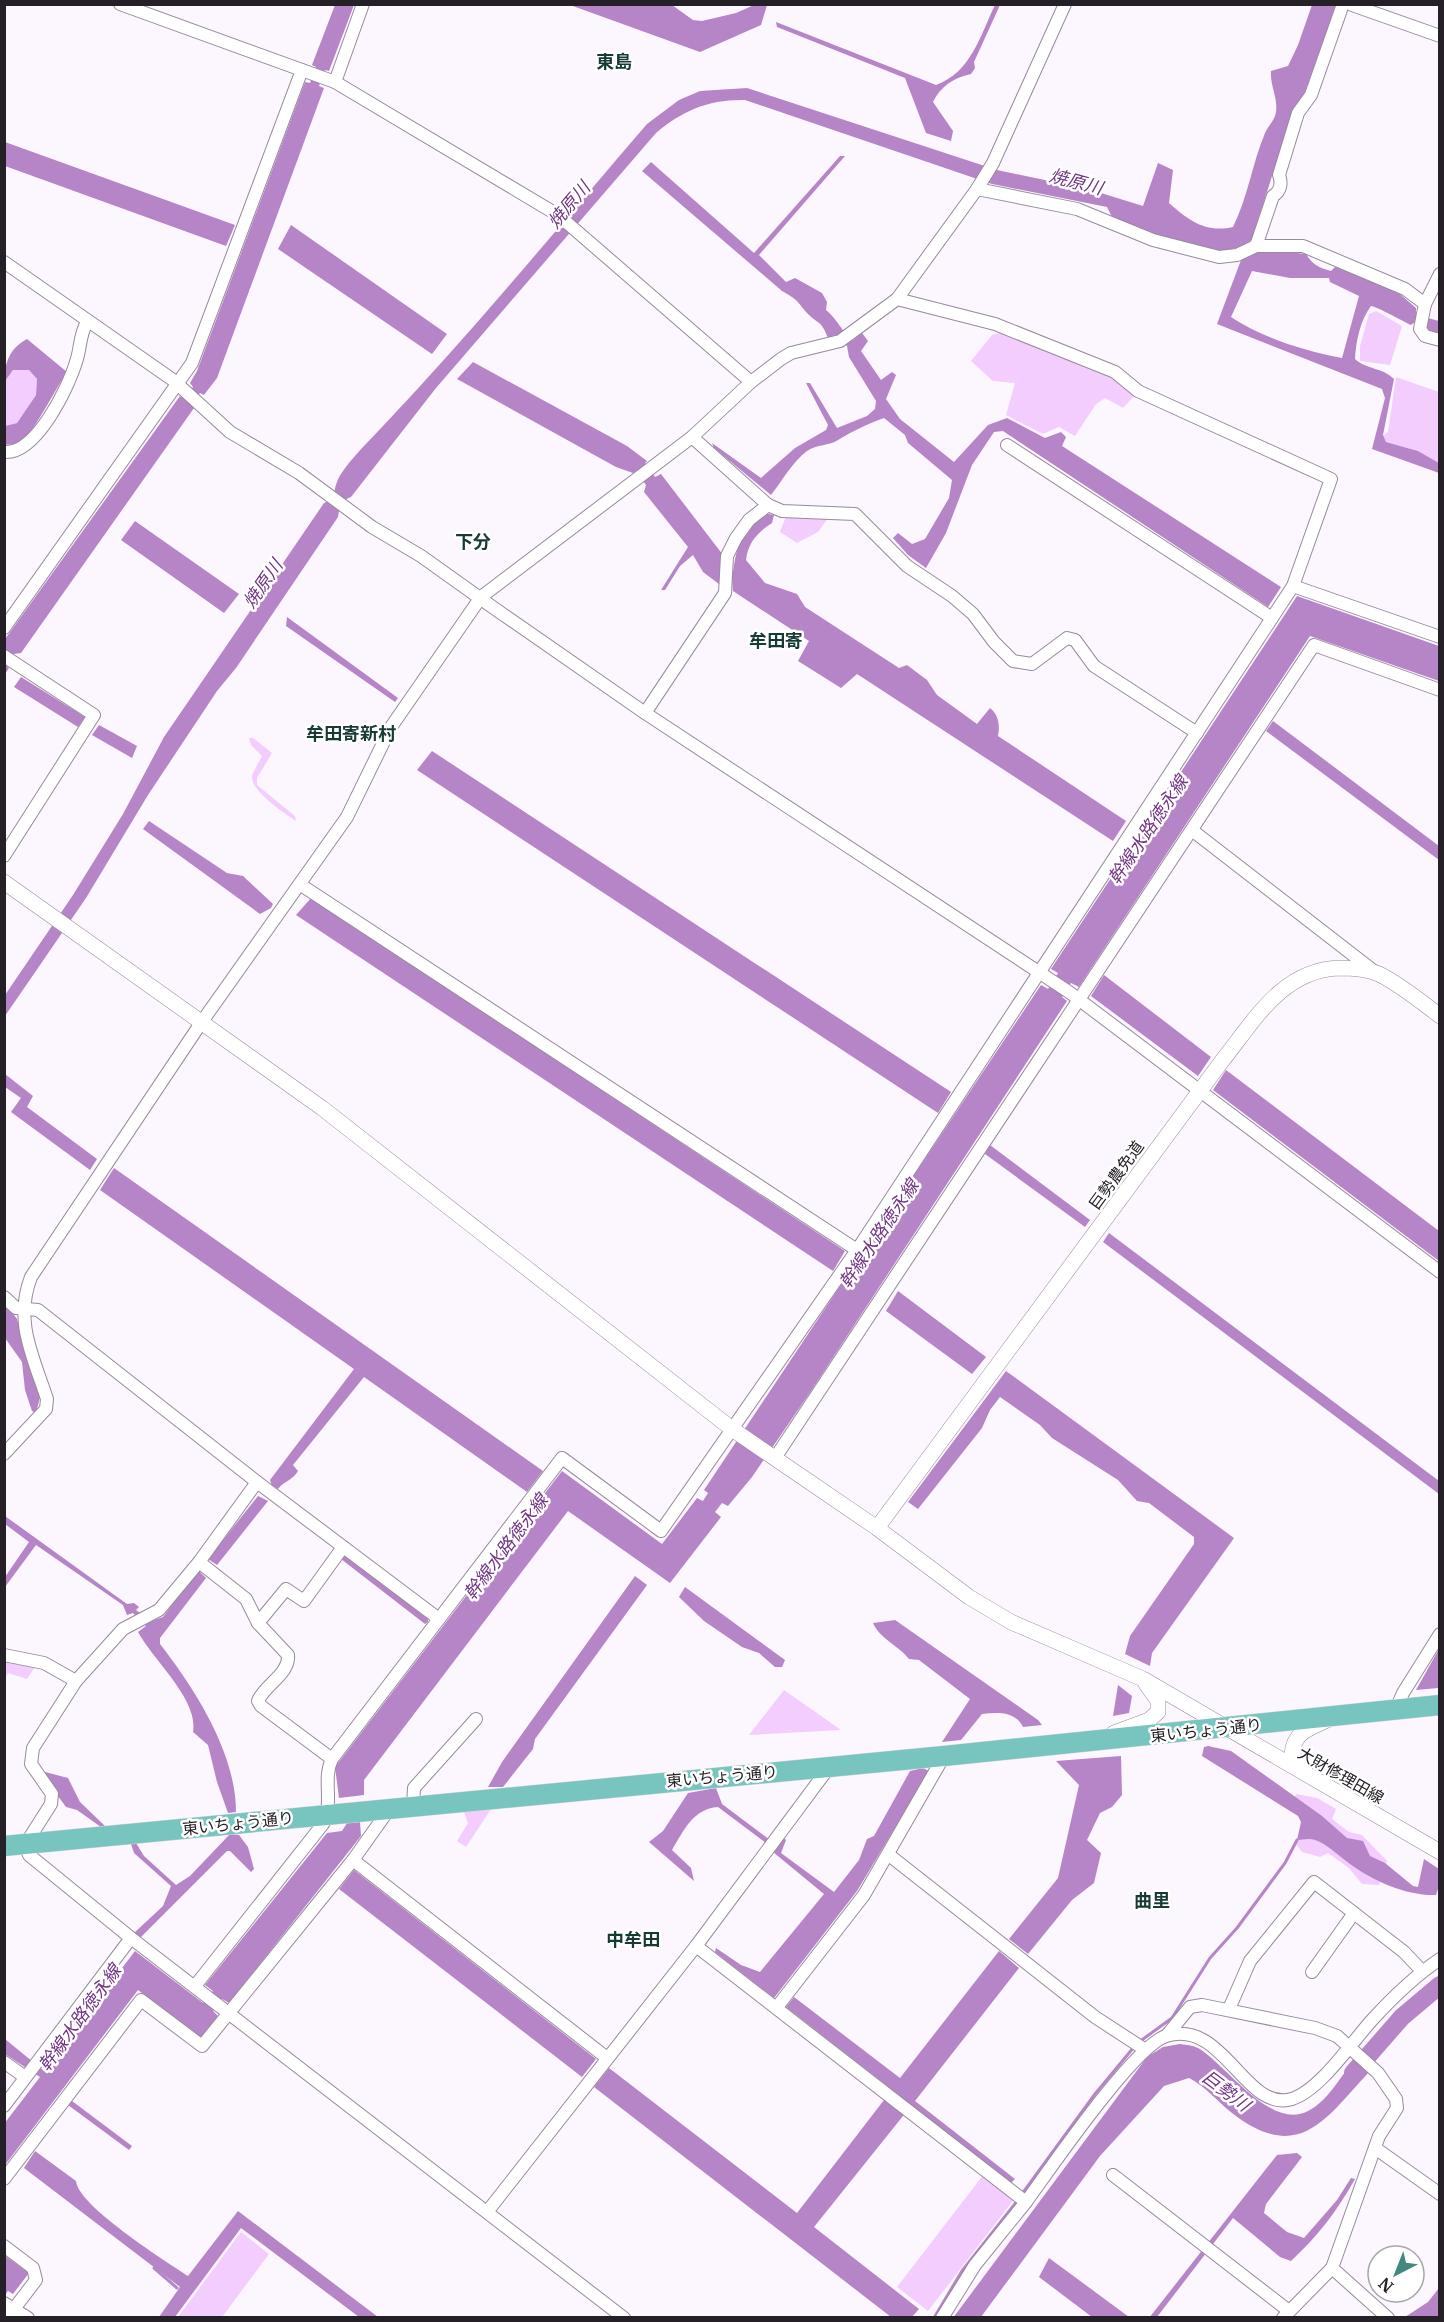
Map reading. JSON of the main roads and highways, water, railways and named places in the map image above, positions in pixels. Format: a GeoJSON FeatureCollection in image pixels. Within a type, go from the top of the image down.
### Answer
{"type":"FeatureCollection","features":[{"type":"Feature","properties":{"kind":"main road","name":"東いちょう通り"},"geometry":{"type":"LineString","coordinates":[[4,1846],[1091,1742],[1440,1705]]}},
{"type":"Feature","properties":{"kind":"water"},"geometry":{"type":"Polygon","coordinates":[[[335,5],[354,5],[329,71],[325,70],[319,86],[324,88],[217,378],[204,395],[200,393],[191,405],[194,408],[21,653],[14,654],[6,665],[9,668],[5,674],[5,639],[180,396],[184,399],[193,387],[190,383],[197,371],[305,82],[310,83],[316,67],[312,65],[335,5]]]}},
{"type":"Feature","properties":{"kind":"water"},"geometry":{"type":"Polygon","coordinates":[[[570,5],[672,5],[693,20],[702,21],[736,13],[754,5],[767,5],[761,25],[700,52],[570,5]]]}},
{"type":"Feature","properties":{"kind":"water"},"geometry":{"type":"Polygon","coordinates":[[[995,5],[1000,5],[974,62],[975,68],[971,74],[948,84],[933,102],[953,131],[951,141],[926,133],[905,78],[777,27],[776,22],[936,85],[948,79],[966,62],[979,41],[995,5]]]}},
{"type":"Feature","properties":{"kind":"water"},"geometry":{"type":"Polygon","coordinates":[[[1312,5],[1336,5],[1304,95],[1293,110],[1252,239],[1244,247],[1306,254],[1313,263],[1323,268],[1331,271],[1335,267],[1394,289],[1416,308],[1416,315],[1439,321],[1439,334],[1415,322],[1411,325],[1371,306],[1359,331],[1355,359],[1364,365],[1385,372],[1394,379],[1383,435],[1386,442],[1418,451],[1439,463],[1439,473],[1372,449],[1385,398],[1382,389],[1217,324],[1241,260],[1235,248],[1224,252],[1164,238],[1120,223],[1113,219],[1107,207],[992,184],[745,100],[709,104],[687,112],[656,133],[436,388],[351,497],[343,502],[338,517],[236,668],[217,691],[148,795],[86,898],[5,1016],[5,995],[73,895],[123,814],[164,737],[324,503],[332,497],[345,469],[484,314],[647,124],[679,100],[700,91],[747,88],[997,170],[1088,189],[1143,206],[1158,163],[1173,170],[1169,203],[1191,220],[1206,227],[1233,227],[1265,133],[1275,115],[1276,101],[1271,71],[1288,66],[1312,5]],[[1252,271],[1231,317],[1243,325],[1284,343],[1342,358],[1359,296],[1330,282],[1329,278],[1290,278],[1252,271]]]}},
{"type":"Feature","properties":{"kind":"water"},"geometry":{"type":"Polygon","coordinates":[[[4,142],[235,225],[226,246],[5,166],[4,142]]]}},
{"type":"Feature","properties":{"kind":"water"},"geometry":{"type":"Polygon","coordinates":[[[840,156],[845,156],[759,255],[786,282],[795,278],[822,293],[827,302],[826,310],[852,341],[862,333],[868,341],[861,351],[881,380],[892,372],[896,375],[886,399],[900,419],[954,462],[988,425],[1007,418],[1045,438],[1061,432],[1066,437],[1062,446],[1281,587],[1268,607],[1003,431],[994,432],[972,465],[946,533],[926,568],[908,555],[893,538],[898,533],[912,544],[925,539],[949,498],[952,480],[908,443],[905,435],[884,418],[834,442],[807,451],[792,466],[771,495],[714,448],[712,443],[761,478],[795,448],[826,430],[828,425],[806,383],[810,383],[837,428],[867,416],[875,409],[876,401],[849,357],[847,346],[838,336],[828,338],[821,325],[796,300],[782,291],[642,171],[651,162],[754,253],[840,156]]]}},
{"type":"Feature","properties":{"kind":"water"},"geometry":{"type":"Polygon","coordinates":[[[291,225],[447,334],[432,354],[278,249],[291,225]]]}},
{"type":"Feature","properties":{"kind":"water"},"geometry":{"type":"Polygon","coordinates":[[[27,339],[67,372],[24,440],[19,444],[5,445],[5,426],[17,423],[36,395],[37,379],[29,370],[13,370],[5,381],[6,368],[12,351],[27,339]]]}},
{"type":"Feature","properties":{"kind":"water"},"geometry":{"type":"Polygon","coordinates":[[[473,362],[627,446],[647,461],[645,463],[655,477],[661,474],[723,555],[721,571],[733,572],[736,553],[750,527],[764,513],[774,515],[772,523],[762,530],[751,543],[746,560],[765,583],[797,594],[805,607],[899,668],[907,665],[927,680],[937,695],[977,724],[990,708],[998,721],[998,736],[1126,821],[1113,841],[857,674],[841,688],[798,661],[809,641],[733,591],[732,578],[722,576],[719,584],[703,572],[693,555],[680,566],[665,590],[661,590],[688,547],[644,492],[646,485],[636,471],[633,473],[616,467],[457,379],[473,362]]]}},
{"type":"Feature","properties":{"kind":"water"},"geometry":{"type":"Polygon","coordinates":[[[135,521],[239,594],[224,613],[121,540],[135,521]]]}},
{"type":"Feature","properties":{"kind":"water","name":"幹線水路徳永線"},"geometry":{"type":"Polygon","coordinates":[[[1297,596],[1439,646],[1439,681],[1310,636],[1079,987],[1071,983],[1062,997],[1067,1001],[811,1391],[752,1477],[728,1506],[722,1503],[715,1512],[721,1517],[670,1583],[568,1511],[364,1780],[364,1795],[339,1798],[335,1767],[562,1471],[662,1544],[697,1498],[703,1501],[708,1493],[704,1490],[1041,985],[1048,989],[1058,973],[1051,969],[1297,596]]]}},
{"type":"Feature","properties":{"kind":"water"},"geometry":{"type":"Polygon","coordinates":[[[287,617],[398,698],[395,702],[286,626],[287,617]]]}},
{"type":"Feature","properties":{"kind":"water"},"geometry":{"type":"Polygon","coordinates":[[[21,677],[85,717],[78,727],[14,687],[21,677]]]}},
{"type":"Feature","properties":{"kind":"water"},"geometry":{"type":"Polygon","coordinates":[[[1273,721],[1439,846],[1439,860],[1266,731],[1273,721]]]}},
{"type":"Feature","properties":{"kind":"water"},"geometry":{"type":"Polygon","coordinates":[[[99,725],[137,746],[132,758],[92,735],[99,725]]]}},
{"type":"Feature","properties":{"kind":"water"},"geometry":{"type":"Polygon","coordinates":[[[432,751],[951,1092],[938,1113],[417,770],[432,751]]]}},
{"type":"Feature","properties":{"kind":"water"},"geometry":{"type":"Polygon","coordinates":[[[149,821],[227,873],[243,876],[273,904],[271,908],[260,914],[143,829],[149,821]]]}},
{"type":"Feature","properties":{"kind":"water"},"geometry":{"type":"Polygon","coordinates":[[[311,898],[845,1251],[833,1271],[296,915],[311,898]]]}},
{"type":"Feature","properties":{"kind":"water"},"geometry":{"type":"Polygon","coordinates":[[[1104,975],[1211,1057],[1198,1076],[1091,996],[1104,975]]]}},
{"type":"Feature","properties":{"kind":"water"},"geometry":{"type":"Polygon","coordinates":[[[1226,1070],[1439,1231],[1439,1261],[1213,1090],[1226,1070]]]}},
{"type":"Feature","properties":{"kind":"water"},"geometry":{"type":"Polygon","coordinates":[[[5,1074],[33,1096],[27,1107],[97,1159],[90,1170],[11,1112],[21,1098],[5,1087],[5,1074]]]}},
{"type":"Feature","properties":{"kind":"water"},"geometry":{"type":"Polygon","coordinates":[[[990,1145],[1090,1220],[1085,1227],[985,1154],[990,1145]]]}},
{"type":"Feature","properties":{"kind":"water"},"geometry":{"type":"Polygon","coordinates":[[[114,1168],[543,1471],[527,1492],[364,1377],[293,1465],[298,1471],[296,1474],[278,1489],[272,1486],[270,1480],[354,1369],[100,1190],[114,1168]]]}},
{"type":"Feature","properties":{"kind":"water"},"geometry":{"type":"Polygon","coordinates":[[[1109,1233],[1439,1481],[1439,1494],[1103,1242],[1109,1233]]]}},
{"type":"Feature","properties":{"kind":"water"},"geometry":{"type":"Polygon","coordinates":[[[898,1291],[986,1357],[972,1374],[886,1311],[898,1291]]]}},
{"type":"Feature","properties":{"kind":"water"},"geometry":{"type":"Polygon","coordinates":[[[5,1303],[17,1319],[40,1397],[36,1413],[32,1411],[25,1390],[22,1362],[5,1338],[5,1303]]]}},
{"type":"Feature","properties":{"kind":"water"},"geometry":{"type":"Polygon","coordinates":[[[1006,1371],[1234,1538],[1152,1653],[1150,1666],[1125,1654],[1130,1636],[1194,1544],[1194,1537],[1149,1503],[1137,1501],[1118,1480],[1052,1438],[1040,1425],[1000,1397],[990,1410],[982,1428],[918,1509],[908,1502],[1006,1371]]]}},
{"type":"Feature","properties":{"kind":"water"},"geometry":{"type":"Polygon","coordinates":[[[258,1496],[268,1501],[217,1565],[208,1559],[258,1496]]]}},
{"type":"Feature","properties":{"kind":"water"},"geometry":{"type":"Polygon","coordinates":[[[5,1516],[127,1604],[134,1603],[139,1607],[136,1610],[151,1621],[163,1617],[198,1570],[206,1578],[160,1638],[160,1644],[187,1681],[221,1745],[229,1767],[236,1812],[228,1813],[217,1782],[208,1745],[193,1732],[193,1720],[189,1707],[138,1632],[146,1626],[133,1613],[127,1615],[123,1605],[36,1545],[5,1587],[5,1577],[29,1542],[5,1524],[5,1516]]]}},
{"type":"Feature","properties":{"kind":"water"},"geometry":{"type":"Polygon","coordinates":[[[346,1556],[428,1619],[428,1622],[425,1624],[341,1559],[346,1556]]]}},
{"type":"Feature","properties":{"kind":"water"},"geometry":{"type":"Polygon","coordinates":[[[635,1576],[647,1585],[535,1739],[533,1749],[503,1787],[488,1787],[502,1762],[635,1576]]]}},
{"type":"Feature","properties":{"kind":"water"},"geometry":{"type":"Polygon","coordinates":[[[685,1587],[785,1660],[782,1667],[775,1667],[759,1653],[742,1647],[704,1621],[679,1597],[685,1587]]]}},
{"type":"Feature","properties":{"kind":"water"},"geometry":{"type":"Polygon","coordinates":[[[895,1620],[1042,1725],[1023,1727],[1011,1715],[982,1714],[961,1740],[942,1742],[970,1699],[919,1660],[909,1659],[876,1629],[873,1623],[895,1620]]]}},
{"type":"Feature","properties":{"kind":"water"},"geometry":{"type":"Polygon","coordinates":[[[1439,1649],[1438,1688],[1416,1690],[1439,1649]]]}},
{"type":"Feature","properties":{"kind":"water"},"geometry":{"type":"Polygon","coordinates":[[[1118,1685],[1132,1696],[1129,1713],[1113,1716],[1118,1685]]]}},
{"type":"Feature","properties":{"kind":"water"},"geometry":{"type":"Polygon","coordinates":[[[1204,1747],[1231,1751],[1322,1816],[1347,1838],[1363,1841],[1370,1856],[1385,1863],[1413,1886],[1418,1887],[1424,1859],[1439,1869],[1439,1886],[1436,1895],[1414,1893],[1380,1882],[1319,1842],[1310,1839],[1297,1840],[1301,1822],[1298,1816],[1202,1756],[1204,1747]]]}},
{"type":"Feature","properties":{"kind":"water"},"geometry":{"type":"Polygon","coordinates":[[[1121,1756],[1122,1795],[1112,1807],[1100,1813],[1087,1840],[1101,1853],[1094,1883],[1072,1900],[1028,1954],[1009,1939],[1058,1878],[1079,1785],[1056,1761],[1121,1756]]]}},
{"type":"Feature","properties":{"kind":"water"},"geometry":{"type":"Polygon","coordinates":[[[923,1768],[929,1771],[857,1891],[774,1998],[715,1952],[716,1948],[741,1965],[760,1972],[824,1894],[773,1852],[783,1837],[786,1840],[781,1853],[834,1892],[859,1860],[867,1839],[874,1836],[910,1771],[923,1768]]]}},
{"type":"Feature","properties":{"kind":"water"},"geometry":{"type":"Polygon","coordinates":[[[45,1772],[68,1778],[80,1802],[105,1826],[101,1827],[77,1810],[66,1807],[44,1777],[45,1772]]]}},
{"type":"Feature","properties":{"kind":"water"},"geometry":{"type":"Polygon","coordinates":[[[716,1788],[722,1804],[770,1840],[766,1843],[718,1807],[702,1812],[690,1822],[672,1850],[691,1868],[694,1881],[649,1842],[663,1831],[688,1793],[716,1788]]]}},
{"type":"Feature","properties":{"kind":"water"},"geometry":{"type":"Polygon","coordinates":[[[360,1822],[361,1836],[229,2003],[222,1999],[213,2011],[219,2017],[201,2038],[138,1990],[5,2165],[4,2124],[40,2077],[5,2054],[5,2039],[44,2071],[135,1951],[203,2003],[213,1991],[205,1985],[327,1833],[342,1831],[347,1823],[360,1822]]]}},
{"type":"Feature","properties":{"kind":"water"},"geometry":{"type":"Polygon","coordinates":[[[230,1834],[239,1835],[248,1847],[254,1869],[251,1872],[230,1851],[227,1851],[139,1939],[133,1934],[163,1906],[171,1886],[134,1853],[131,1844],[136,1843],[144,1856],[176,1885],[190,1876],[230,1834]]]}},
{"type":"Feature","properties":{"kind":"water"},"geometry":{"type":"Polygon","coordinates":[[[354,1870],[596,2059],[582,2077],[339,1889],[354,1870]]]}},
{"type":"Feature","properties":{"kind":"water"},"geometry":{"type":"Polygon","coordinates":[[[999,1951],[1019,1968],[915,2101],[1015,2179],[1011,2183],[911,2106],[814,2227],[919,2309],[912,2317],[891,2317],[594,2087],[609,2068],[797,2213],[884,2100],[893,2106],[900,2096],[786,2007],[794,1997],[900,2078],[999,1951]]]}},
{"type":"Feature","properties":{"kind":"water"},"geometry":{"type":"Polygon","coordinates":[[[1180,2044],[1198,2048],[1264,2104],[1279,2112],[1294,2115],[1315,2107],[1354,2060],[1369,2072],[1323,2120],[1308,2130],[1292,2135],[1275,2135],[1255,2128],[1232,2113],[1189,2078],[1164,2086],[1100,2156],[981,2317],[953,2318],[1147,2057],[1163,2047],[1180,2044]]]}},
{"type":"Feature","properties":{"kind":"water"},"geometry":{"type":"Polygon","coordinates":[[[72,2101],[132,2146],[129,2150],[68,2105],[72,2101]]]}},
{"type":"Feature","properties":{"kind":"water"},"geometry":{"type":"Polygon","coordinates":[[[35,2151],[76,2181],[80,2192],[106,2218],[188,2276],[238,2211],[378,2317],[359,2317],[241,2228],[175,2317],[159,2317],[180,2287],[24,2168],[35,2151]]]}},
{"type":"Feature","properties":{"kind":"water"},"geometry":{"type":"Polygon","coordinates":[[[1297,2153],[1302,2157],[1266,2204],[1264,2213],[1287,2232],[1304,2238],[1337,2200],[1351,2178],[1355,2179],[1334,2212],[1310,2242],[1291,2261],[1280,2257],[1233,2218],[1157,2317],[1149,2318],[1277,2155],[1297,2153]]]}},
{"type":"Feature","properties":{"kind":"water"},"geometry":{"type":"Polygon","coordinates":[[[4,2255],[29,2273],[13,2294],[8,2291],[5,2295],[4,2255]]]}},
{"type":"Feature","properties":{"kind":"water"},"geometry":{"type":"Polygon","coordinates":[[[1049,2258],[1129,2317],[1092,2317],[1039,2277],[1049,2258]]]}},
{"type":"Feature","properties":{"kind":"water"},"geometry":{"type":"Polygon","coordinates":[[[1439,2288],[1439,2317],[1405,2317],[1426,2304],[1439,2288]]]}},
{"type":"Feature","properties":{"kind":"waterway"},"geometry":{"type":"LineString","coordinates":[[1139,2042],[1172,2018],[1210,1958],[1237,1928],[1285,1863],[1297,1840]]}},
{"type":"Feature","properties":{"kind":"waterway","name":"巨勢川"},"geometry":{"type":"LineString","coordinates":[[1353,2073],[1402,2017],[1440,1985]]}},
{"type":"Feature","properties":{"kind":"waterway"},"geometry":{"type":"LineString","coordinates":[[1022,2194],[1095,2094],[1134,2047]]}},
{"type":"Feature","properties":{"kind":"waterway"},"geometry":{"type":"LineString","coordinates":[[934,2318],[962,2271],[1018,2200]]}},
{"type":"Feature","properties":{"kind":"waterway"},"geometry":{"type":"LineString","coordinates":[[154,2268],[177,2288]]}},
{"type":"Feature","properties":{"kind":"district","name":"東島"},"geometry":{"type":"Point","coordinates":[614,62]}},
{"type":"Feature","properties":{"kind":"district","name":"下分"},"geometry":{"type":"Point","coordinates":[473,542]}},
{"type":"Feature","properties":{"kind":"district","name":"牟田寄"},"geometry":{"type":"Point","coordinates":[776,641]}},
{"type":"Feature","properties":{"kind":"district","name":"牟田寄新村"},"geometry":{"type":"Point","coordinates":[351,734]}},
{"type":"Feature","properties":{"kind":"district","name":"曲里"},"geometry":{"type":"Point","coordinates":[1152,1901]}},
{"type":"Feature","properties":{"kind":"district","name":"中牟田"},"geometry":{"type":"Point","coordinates":[633,1940]}},
{"type":"Feature","properties":{"kind":"water label","name":"焼原川"},"geometry":{"type":"Point","coordinates":[1076,182]}},
{"type":"Feature","properties":{"kind":"water label","name":"焼原川"},"geometry":{"type":"Point","coordinates":[569,205]}},
{"type":"Feature","properties":{"kind":"water label","name":"焼原川"},"geometry":{"type":"Point","coordinates":[263,584]}}]}
